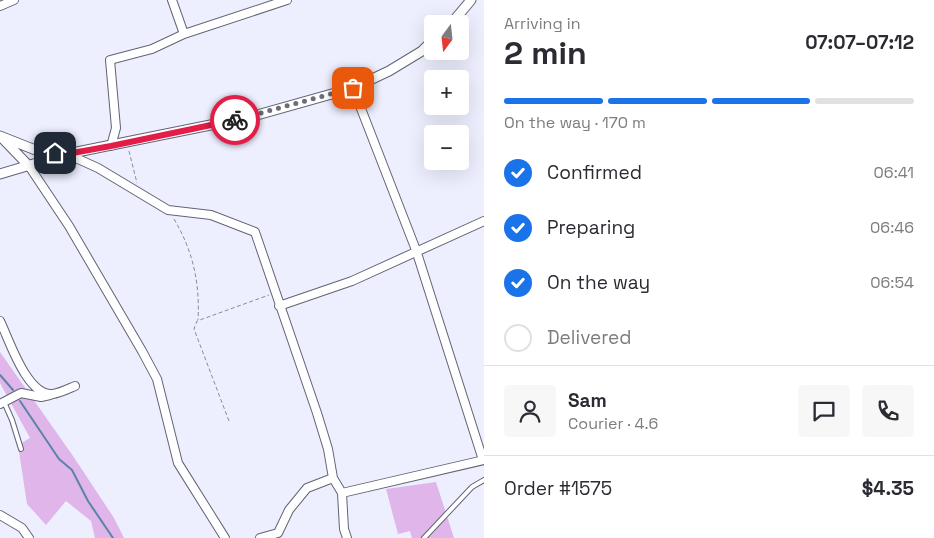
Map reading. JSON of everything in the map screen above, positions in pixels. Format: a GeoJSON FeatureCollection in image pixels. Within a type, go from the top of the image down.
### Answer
{"type":"FeatureCollection","features":[{"type":"Feature","properties":{"kind":"street"},"geometry":{"type":"LineString","coordinates":[[0,6],[14,0]]}},
{"type":"Feature","properties":{"kind":"street"},"geometry":{"type":"LineString","coordinates":[[172,0],[184,34]]}},
{"type":"Feature","properties":{"kind":"street"},"geometry":{"type":"LineString","coordinates":[[111,146],[116,128],[110,60],[152,49],[184,34],[287,0]]}},
{"type":"Feature","properties":{"kind":"street"},"geometry":{"type":"LineString","coordinates":[[458,15],[471,0]]}},
{"type":"Feature","properties":{"kind":"street"},"geometry":{"type":"LineString","coordinates":[[0,174],[67,154],[250,117],[353,88],[389,71],[424,50]]}},
{"type":"Feature","properties":{"kind":"street"},"geometry":{"type":"LineString","coordinates":[[342,492],[484,460],[416,250],[353,88]]}},
{"type":"Feature","properties":{"kind":"street"},"geometry":{"type":"LineString","coordinates":[[0,136],[43,153],[67,154],[98,168],[168,210],[211,215],[254,232],[317,413],[328,449],[333,478],[342,492],[344,529],[347,538]]}},
{"type":"Feature","properties":{"kind":"street"},"geometry":{"type":"LineString","coordinates":[[0,136],[29,166],[69,226],[153,372],[178,463],[225,538]]}},
{"type":"Feature","properties":{"kind":"street"},"geometry":{"type":"LineString","coordinates":[[29,166],[34,150]]}},
{"type":"Feature","properties":{"kind":"street"},"geometry":{"type":"LineString","coordinates":[[279,306],[352,281],[416,250],[484,221]]}},
{"type":"Feature","properties":{"kind":"street"},"geometry":{"type":"LineString","coordinates":[[0,321],[16,358],[36,390],[51,395]]}},
{"type":"Feature","properties":{"kind":"street"},"geometry":{"type":"LineString","coordinates":[[1,401],[21,393],[41,397],[51,395],[75,386]]}},
{"type":"Feature","properties":{"kind":"street"},"geometry":{"type":"LineString","coordinates":[[260,538],[279,535],[289,510],[307,488],[333,478]]}},
{"type":"Feature","properties":{"kind":"street"},"geometry":{"type":"LineString","coordinates":[[0,515],[22,528],[29,538]]}},
{"type":"Feature","properties":{"kind":"lane"},"geometry":{"type":"LineString","coordinates":[[1,401],[12,420],[21,448]]}},
{"type":"Feature","properties":{"kind":"lane"},"geometry":{"type":"LineString","coordinates":[[424,538],[472,487],[484,480]]}},
{"type":"Feature","properties":{"kind":"path"},"geometry":{"type":"LineString","coordinates":[[128,143],[139,192]]}},
{"type":"Feature","properties":{"kind":"path"},"geometry":{"type":"LineString","coordinates":[[168,210],[186,242],[196,272],[199,296],[198,321],[194,329],[229,421]]}},
{"type":"Feature","properties":{"kind":"path"},"geometry":{"type":"LineString","coordinates":[[198,321],[275,294]]}},
{"type":"Feature","properties":{"kind":"shaded area"},"geometry":{"type":"Polygon","coordinates":[[[0,352],[73,456],[114,518],[124,538],[95,538],[91,521],[66,501],[46,525],[27,504],[18,445],[30,438],[0,383],[0,352]]]}},
{"type":"Feature","properties":{"kind":"shaded area"},"geometry":{"type":"Polygon","coordinates":[[[436,482],[454,538],[412,538],[410,531],[398,534],[386,489],[436,482]]]}},
{"type":"Feature","properties":{"kind":"waterway"},"geometry":{"type":"LineString","coordinates":[[0,375],[13,390]]}},
{"type":"Feature","properties":{"kind":"waterway"},"geometry":{"type":"LineString","coordinates":[[20,401],[59,459],[72,470],[88,501],[113,538]]}},
{"type":"Feature","properties":{"kind":"way so far"},"geometry":{"type":"LineString","coordinates":[[235,120],[353,88]]}},
{"type":"Feature","properties":{"kind":"route"},"geometry":{"type":"LineString","coordinates":[[55,153],[67,154],[111,146],[235,120]]}}]}
